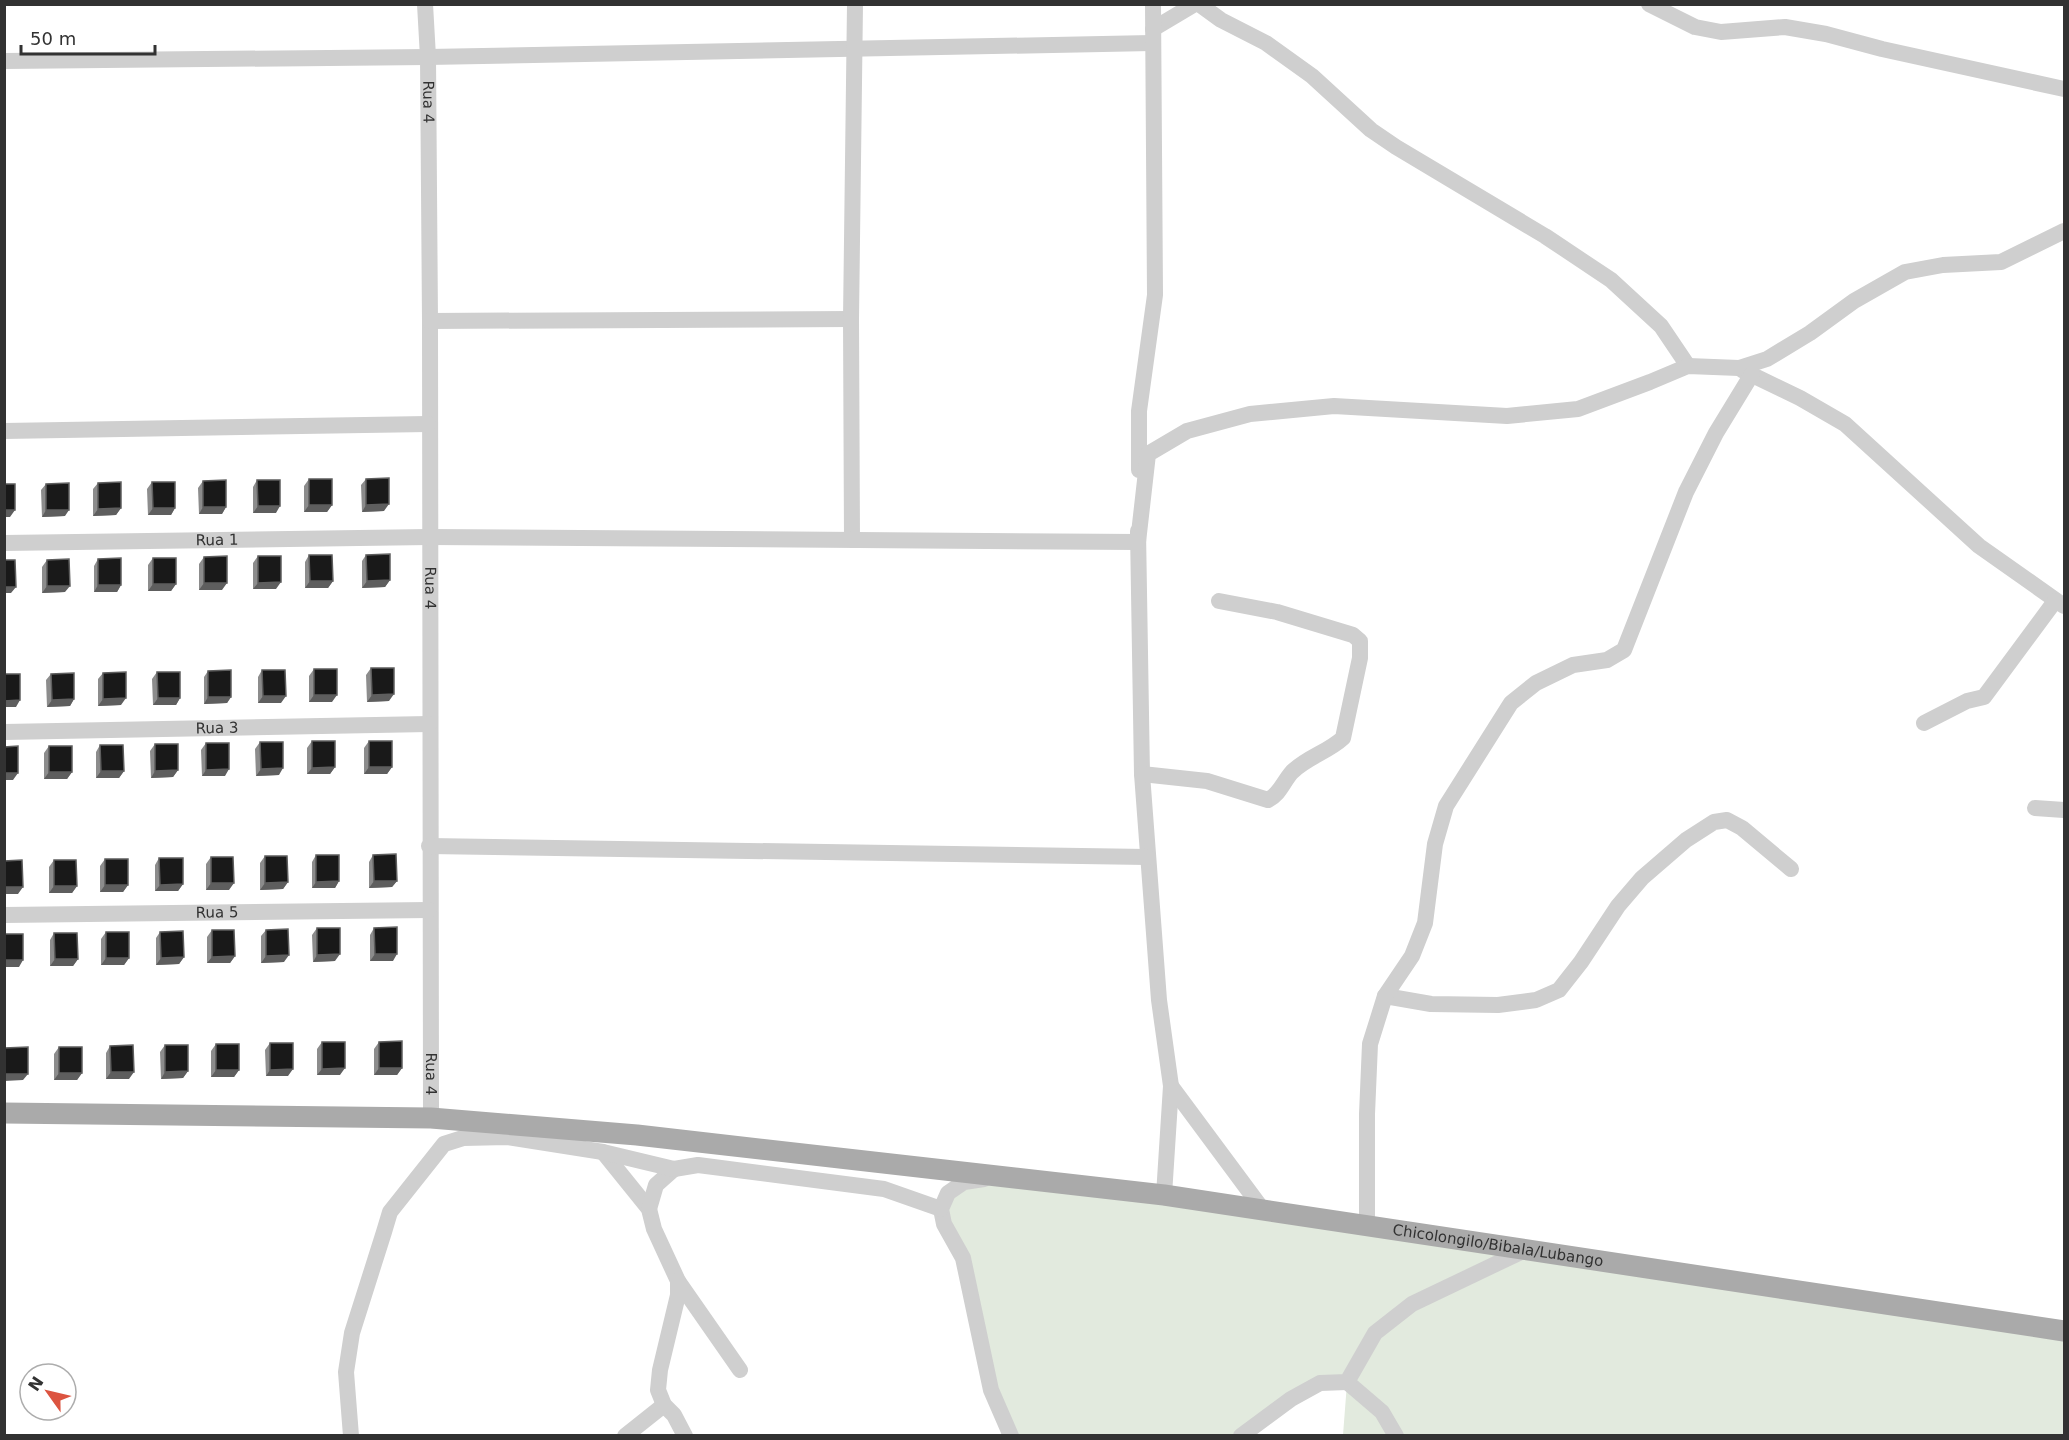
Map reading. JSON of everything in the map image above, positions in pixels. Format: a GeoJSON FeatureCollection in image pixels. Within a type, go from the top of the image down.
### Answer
{"type":"FeatureCollection","features":[{"type":"Feature","properties":{"kind":"main road","name":"Chicolongilo/Bibala/Lubango"},"geometry":{"type":"LineString","coordinates":[[4,1113],[431,1118],[637,1135],[1164,1195],[2064,1331]]}},
{"type":"Feature","properties":{"kind":"street","name":"Rua 4"},"geometry":{"type":"LineString","coordinates":[[425,4],[428,57],[431,1118]]}},
{"type":"Feature","properties":{"kind":"street"},"geometry":{"type":"LineString","coordinates":[[852,540],[855,4]]}},
{"type":"Feature","properties":{"kind":"street"},"geometry":{"type":"LineString","coordinates":[[1153,4],[1155,295],[1139,411],[1138,542],[1142,774],[1147,857],[1159,1000],[1171,1086],[1164,1195]]}},
{"type":"Feature","properties":{"kind":"street"},"geometry":{"type":"LineString","coordinates":[[4,62],[854,50],[1153,36],[1197,4],[1221,20],[1266,43],[1312,76],[1371,130],[1396,147],[1545,236],[1611,280],[1661,326],[1688,366]]}},
{"type":"Feature","properties":{"kind":"street"},"geometry":{"type":"LineString","coordinates":[[1649,4],[1695,27],[1721,32],[1785,27],[1826,34],[1882,49],[2064,89]]}},
{"type":"Feature","properties":{"kind":"street"},"geometry":{"type":"LineString","coordinates":[[1367,1226],[1366,1114],[1370,1044],[1385,996],[1412,956],[1425,923],[1436,844],[1446,806],[1511,703],[1536,683],[1573,664],[1606,660],[1624,650],[1686,492],[1745,371],[1810,333],[1854,301],[1905,272],[1943,265],[2001,262],[2064,231]]}},
{"type":"Feature","properties":{"kind":"street"},"geometry":{"type":"LineString","coordinates":[[429,321],[852,319]]}},
{"type":"Feature","properties":{"kind":"street"},"geometry":{"type":"LineString","coordinates":[[1138,542],[1148,454],[1187,431],[1250,414],[1334,406],[1506,416],[1578,409],[1688,366],[1745,371],[1800,398],[1845,424],[1979,546],[2060,604],[1984,697],[1968,701],[1924,723]]}},
{"type":"Feature","properties":{"kind":"street"},"geometry":{"type":"LineString","coordinates":[[4,431],[428,424]]}},
{"type":"Feature","properties":{"kind":"street","name":"Rua 1"},"geometry":{"type":"LineString","coordinates":[[4,543],[429,537],[1138,542]]}},
{"type":"Feature","properties":{"kind":"street"},"geometry":{"type":"LineString","coordinates":[[1142,774],[1207,780],[1268,800],[1276,796],[1293,772],[1311,757],[1336,745],[1343,738],[1360,658],[1360,641],[1353,635],[1277,612],[1219,601]]}},
{"type":"Feature","properties":{"kind":"street","name":"Rua 3"},"geometry":{"type":"LineString","coordinates":[[4,732],[429,724]]}},
{"type":"Feature","properties":{"kind":"street"},"geometry":{"type":"LineString","coordinates":[[2036,808],[2064,810]]}},
{"type":"Feature","properties":{"kind":"street"},"geometry":{"type":"LineString","coordinates":[[1385,996],[1431,1004],[1498,1005],[1536,1000],[1559,990],[1581,962],[1618,906],[1642,878],[1686,840],[1714,822],[1727,820],[1742,828],[1791,870]]}},
{"type":"Feature","properties":{"kind":"street"},"geometry":{"type":"LineString","coordinates":[[429,846],[1147,857]]}},
{"type":"Feature","properties":{"kind":"street","name":"Rua 5"},"geometry":{"type":"LineString","coordinates":[[4,915],[429,910]]}},
{"type":"Feature","properties":{"kind":"street"},"geometry":{"type":"LineString","coordinates":[[1171,1086],[1263,1210]]}},
{"type":"Feature","properties":{"kind":"street"},"geometry":{"type":"LineString","coordinates":[[351,1436],[346,1372],[352,1333],[390,1212],[444,1144],[463,1138],[507,1137],[603,1152],[674,1169],[698,1165],[884,1189],[941,1209]]}},
{"type":"Feature","properties":{"kind":"street"},"geometry":{"type":"LineString","coordinates":[[603,1152],[649,1209],[654,1229],[678,1281],[740,1370]]}},
{"type":"Feature","properties":{"kind":"street"},"geometry":{"type":"LineString","coordinates":[[649,1209],[656,1185],[674,1169]]}},
{"type":"Feature","properties":{"kind":"street"},"geometry":{"type":"LineString","coordinates":[[1000,1177],[964,1182],[948,1193],[941,1209],[944,1224],[963,1258],[991,1390],[1011,1436]]}},
{"type":"Feature","properties":{"kind":"street"},"geometry":{"type":"LineString","coordinates":[[1347,1382],[1375,1333],[1412,1304],[1525,1250]]}},
{"type":"Feature","properties":{"kind":"street"},"geometry":{"type":"LineString","coordinates":[[678,1281],[678,1294],[660,1370],[658,1390],[664,1405],[674,1415],[685,1436]]}},
{"type":"Feature","properties":{"kind":"street"},"geometry":{"type":"LineString","coordinates":[[1240,1436],[1291,1399],[1320,1383],[1347,1382],[1382,1412],[1396,1436]]}},
{"type":"Feature","properties":{"kind":"street"},"geometry":{"type":"LineString","coordinates":[[625,1436],[664,1405]]}},
{"type":"Feature","properties":{"kind":"shaded area"},"geometry":{"type":"Polygon","coordinates":[[[1000,1177],[2064,1331],[2064,1435],[1343,1435],[1347,1383],[1320,1383],[1241,1435],[1011,1435],[941,1209],[948,1193],[1000,1177]]]}},
{"type":"Feature","properties":{"kind":"building"},"geometry":{"type":"Polygon","coordinates":[[[389,478],[389,504],[366,505],[366,479],[389,478]]]}},
{"type":"Feature","properties":{"kind":"building"},"geometry":{"type":"Polygon","coordinates":[[[309,479],[332,479],[332,505],[309,505],[309,479]]]}},
{"type":"Feature","properties":{"kind":"building"},"geometry":{"type":"Polygon","coordinates":[[[226,480],[226,507],[203,507],[203,481],[226,480]]]}},
{"type":"Feature","properties":{"kind":"building"},"geometry":{"type":"Polygon","coordinates":[[[257,480],[280,480],[280,506],[258,506],[257,480]]]}},
{"type":"Feature","properties":{"kind":"building"},"geometry":{"type":"Polygon","coordinates":[[[121,482],[121,508],[98,509],[98,483],[121,482]]]}},
{"type":"Feature","properties":{"kind":"building"},"geometry":{"type":"Polygon","coordinates":[[[152,482],[175,482],[175,508],[153,508],[152,482]]]}},
{"type":"Feature","properties":{"kind":"building"},"geometry":{"type":"Polygon","coordinates":[[[69,483],[69,510],[46,510],[46,484],[69,483]]]}},
{"type":"Feature","properties":{"kind":"building"},"geometry":{"type":"Polygon","coordinates":[[[4,484],[15,484],[15,510],[4,510],[4,484]]]}},
{"type":"Feature","properties":{"kind":"building"},"geometry":{"type":"Polygon","coordinates":[[[390,554],[390,580],[367,581],[366,555],[390,554]]]}},
{"type":"Feature","properties":{"kind":"building"},"geometry":{"type":"Polygon","coordinates":[[[309,555],[332,555],[333,581],[310,581],[309,555]]]}},
{"type":"Feature","properties":{"kind":"building"},"geometry":{"type":"Polygon","coordinates":[[[227,556],[227,583],[204,583],[204,557],[227,556]]]}},
{"type":"Feature","properties":{"kind":"building"},"geometry":{"type":"Polygon","coordinates":[[[258,556],[281,556],[281,582],[258,583],[258,556]]]}},
{"type":"Feature","properties":{"kind":"building"},"geometry":{"type":"Polygon","coordinates":[[[121,558],[121,585],[98,585],[98,559],[121,558]]]}},
{"type":"Feature","properties":{"kind":"building"},"geometry":{"type":"Polygon","coordinates":[[[153,558],[176,558],[176,584],[153,584],[153,558]]]}},
{"type":"Feature","properties":{"kind":"building"},"geometry":{"type":"Polygon","coordinates":[[[69,559],[70,586],[47,586],[47,560],[69,559]]]}},
{"type":"Feature","properties":{"kind":"building"},"geometry":{"type":"Polygon","coordinates":[[[4,560],[15,560],[16,587],[4,587],[4,560]]]}},
{"type":"Feature","properties":{"kind":"building"},"geometry":{"type":"Polygon","coordinates":[[[371,668],[394,668],[394,694],[372,695],[371,668]]]}},
{"type":"Feature","properties":{"kind":"building"},"geometry":{"type":"Polygon","coordinates":[[[314,669],[337,669],[337,695],[314,695],[314,669]]]}},
{"type":"Feature","properties":{"kind":"building"},"geometry":{"type":"Polygon","coordinates":[[[231,670],[231,697],[208,697],[208,671],[231,670]]]}},
{"type":"Feature","properties":{"kind":"building"},"geometry":{"type":"Polygon","coordinates":[[[262,670],[285,670],[286,696],[263,696],[262,670]]]}},
{"type":"Feature","properties":{"kind":"building"},"geometry":{"type":"Polygon","coordinates":[[[126,672],[126,698],[103,699],[103,673],[126,672]]]}},
{"type":"Feature","properties":{"kind":"building"},"geometry":{"type":"Polygon","coordinates":[[[157,672],[180,672],[180,698],[158,698],[157,672]]]}},
{"type":"Feature","properties":{"kind":"building"},"geometry":{"type":"Polygon","coordinates":[[[74,673],[74,699],[52,700],[51,674],[74,673]]]}},
{"type":"Feature","properties":{"kind":"building"},"geometry":{"type":"Polygon","coordinates":[[[4,674],[20,674],[20,700],[4,701],[4,674]]]}},
{"type":"Feature","properties":{"kind":"building"},"geometry":{"type":"Polygon","coordinates":[[[312,741],[335,741],[335,767],[312,768],[312,741]]]}},
{"type":"Feature","properties":{"kind":"building"},"geometry":{"type":"Polygon","coordinates":[[[369,741],[392,741],[392,767],[369,767],[369,741]]]}},
{"type":"Feature","properties":{"kind":"building"},"geometry":{"type":"Polygon","coordinates":[[[260,742],[283,742],[283,768],[261,769],[260,742]]]}},
{"type":"Feature","properties":{"kind":"building"},"geometry":{"type":"Polygon","coordinates":[[[206,743],[229,743],[229,769],[206,770],[206,743]]]}},
{"type":"Feature","properties":{"kind":"building"},"geometry":{"type":"Polygon","coordinates":[[[155,744],[178,744],[178,770],[155,771],[155,744]]]}},
{"type":"Feature","properties":{"kind":"building"},"geometry":{"type":"Polygon","coordinates":[[[100,745],[123,745],[124,771],[101,771],[100,745]]]}},
{"type":"Feature","properties":{"kind":"building"},"geometry":{"type":"Polygon","coordinates":[[[18,746],[18,773],[4,773],[4,747],[18,746]]]}},
{"type":"Feature","properties":{"kind":"building"},"geometry":{"type":"Polygon","coordinates":[[[49,746],[72,746],[72,772],[49,772],[49,746]]]}},
{"type":"Feature","properties":{"kind":"building"},"geometry":{"type":"Polygon","coordinates":[[[396,854],[397,881],[374,881],[373,855],[396,854]]]}},
{"type":"Feature","properties":{"kind":"building"},"geometry":{"type":"Polygon","coordinates":[[[316,855],[339,855],[339,881],[316,882],[316,855]]]}},
{"type":"Feature","properties":{"kind":"building"},"geometry":{"type":"Polygon","coordinates":[[[265,856],[287,856],[288,882],[265,883],[265,856]]]}},
{"type":"Feature","properties":{"kind":"building"},"geometry":{"type":"Polygon","coordinates":[[[211,857],[233,857],[234,883],[211,883],[211,857]]]}},
{"type":"Feature","properties":{"kind":"building"},"geometry":{"type":"Polygon","coordinates":[[[159,858],[183,858],[183,884],[160,885],[159,858]]]}},
{"type":"Feature","properties":{"kind":"building"},"geometry":{"type":"Polygon","coordinates":[[[105,859],[128,859],[128,885],[105,885],[105,859]]]}},
{"type":"Feature","properties":{"kind":"building"},"geometry":{"type":"Polygon","coordinates":[[[22,860],[23,887],[4,887],[4,861],[22,860]]]}},
{"type":"Feature","properties":{"kind":"building"},"geometry":{"type":"Polygon","coordinates":[[[54,860],[76,860],[77,886],[54,886],[54,860]]]}},
{"type":"Feature","properties":{"kind":"building"},"geometry":{"type":"Polygon","coordinates":[[[397,927],[397,954],[375,954],[374,928],[397,927]]]}},
{"type":"Feature","properties":{"kind":"building"},"geometry":{"type":"Polygon","coordinates":[[[317,928],[340,928],[340,954],[317,955],[317,928]]]}},
{"type":"Feature","properties":{"kind":"building"},"geometry":{"type":"Polygon","coordinates":[[[288,929],[289,955],[266,956],[266,930],[288,929]]]}},
{"type":"Feature","properties":{"kind":"building"},"geometry":{"type":"Polygon","coordinates":[[[212,930],[234,930],[235,956],[212,957],[212,930]]]}},
{"type":"Feature","properties":{"kind":"building"},"geometry":{"type":"Polygon","coordinates":[[[183,931],[184,957],[161,958],[160,932],[183,931]]]}},
{"type":"Feature","properties":{"kind":"building"},"geometry":{"type":"Polygon","coordinates":[[[106,932],[129,932],[129,958],[106,958],[106,932]]]}},
{"type":"Feature","properties":{"kind":"building"},"geometry":{"type":"Polygon","coordinates":[[[54,933],[77,933],[78,959],[55,959],[54,933]]]}},
{"type":"Feature","properties":{"kind":"building"},"geometry":{"type":"Polygon","coordinates":[[[4,934],[23,934],[23,960],[4,960],[4,934]]]}},
{"type":"Feature","properties":{"kind":"building"},"geometry":{"type":"Polygon","coordinates":[[[402,1041],[402,1068],[379,1068],[379,1042],[402,1041]]]}},
{"type":"Feature","properties":{"kind":"building"},"geometry":{"type":"Polygon","coordinates":[[[322,1042],[345,1042],[345,1068],[322,1069],[322,1042]]]}},
{"type":"Feature","properties":{"kind":"building"},"geometry":{"type":"Polygon","coordinates":[[[270,1043],[293,1043],[293,1069],[270,1070],[270,1043]]]}},
{"type":"Feature","properties":{"kind":"building"},"geometry":{"type":"Polygon","coordinates":[[[216,1044],[239,1044],[239,1070],[216,1070],[216,1044]]]}},
{"type":"Feature","properties":{"kind":"building"},"geometry":{"type":"Polygon","coordinates":[[[133,1045],[134,1072],[111,1072],[110,1046],[133,1045]]]}},
{"type":"Feature","properties":{"kind":"building"},"geometry":{"type":"Polygon","coordinates":[[[165,1045],[188,1045],[188,1071],[165,1072],[165,1045]]]}},
{"type":"Feature","properties":{"kind":"building"},"geometry":{"type":"Polygon","coordinates":[[[28,1047],[28,1074],[5,1074],[5,1048],[28,1047]]]}},
{"type":"Feature","properties":{"kind":"building"},"geometry":{"type":"Polygon","coordinates":[[[59,1047],[82,1047],[82,1073],[59,1073],[59,1047]]]}}]}
